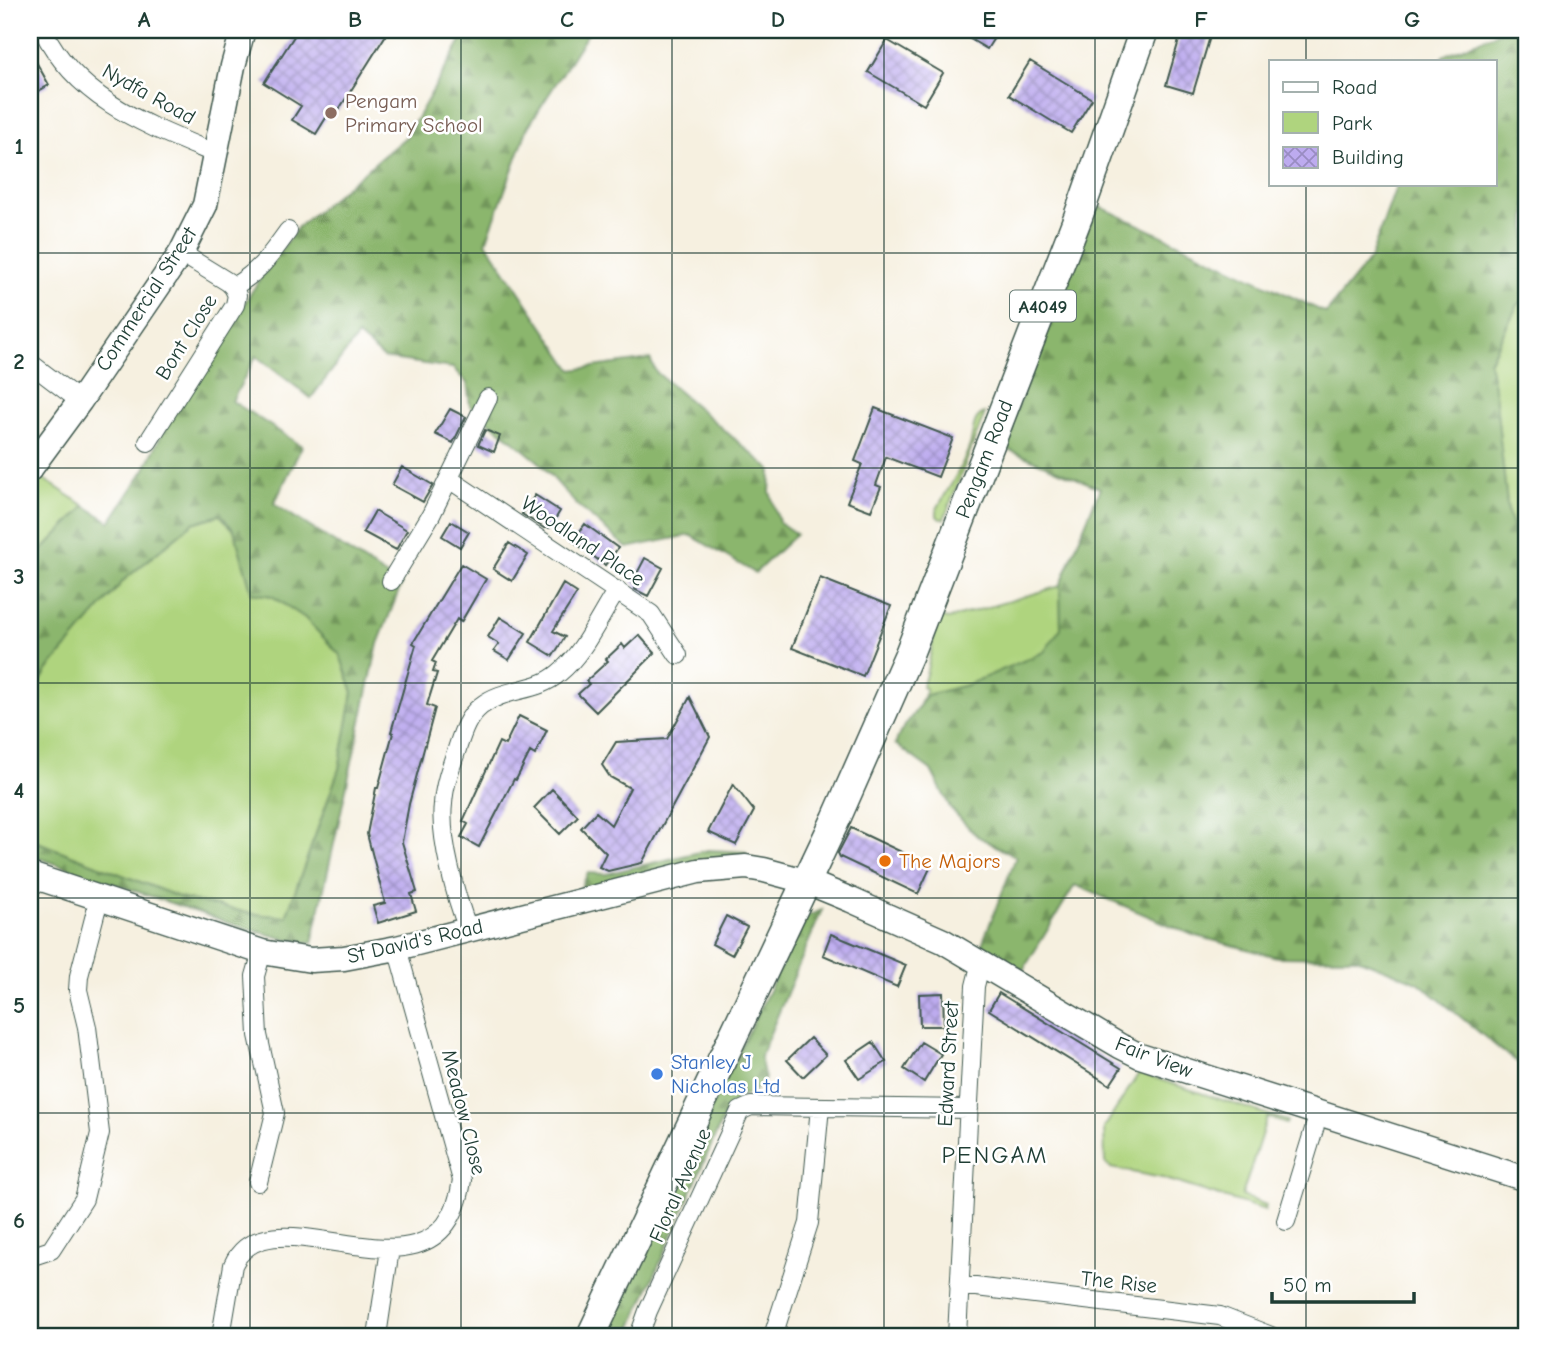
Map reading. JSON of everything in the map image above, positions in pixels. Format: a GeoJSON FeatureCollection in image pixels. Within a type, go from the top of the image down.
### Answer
{"type":"FeatureCollection","features":[{"type":"Feature","properties":{"kind":"main road","name":"Commercial Street"},"geometry":{"type":"LineString","coordinates":[[30,469],[181,253],[205,205],[233,66],[243,30]]}},
{"type":"Feature","properties":{"kind":"main road","name":"Pengam Road"},"geometry":{"type":"LineString","coordinates":[[805,881],[836,820],[909,654],[1078,216],[1144,30]]}},
{"type":"Feature","properties":{"kind":"main road","name":"St David's Road"},"geometry":{"type":"LineString","coordinates":[[30,876],[262,952],[311,960],[344,958],[397,948],[698,871],[746,867],[805,881]]}},
{"type":"Feature","properties":{"kind":"main road","name":"Fair View"},"geometry":{"type":"LineString","coordinates":[[805,881],[906,924],[984,964],[1140,1056],[1526,1179]]}},
{"type":"Feature","properties":{"kind":"main road","name":"A4049"},"geometry":{"type":"LineString","coordinates":[[591,1336],[805,881]]}},
{"type":"Feature","properties":{"kind":"street","name":"Nydfa Road"},"geometry":{"type":"LineString","coordinates":[[43,30],[66,66],[95,95],[155,129],[216,154]]}},
{"type":"Feature","properties":{"kind":"street","name":"Bont Close"},"geometry":{"type":"LineString","coordinates":[[148,442],[235,304],[237,295],[233,287],[250,278],[261,267],[288,231]]}},
{"type":"Feature","properties":{"kind":"street"},"geometry":{"type":"LineString","coordinates":[[181,253],[233,287]]}},
{"type":"Feature","properties":{"kind":"street"},"geometry":{"type":"LineString","coordinates":[[30,363],[80,401]]}},
{"type":"Feature","properties":{"kind":"street"},"geometry":{"type":"LineString","coordinates":[[391,581],[431,515],[488,398]]}},
{"type":"Feature","properties":{"kind":"street","name":"Woodland Place"},"geometry":{"type":"LineString","coordinates":[[449,479],[651,614],[678,655]]}},
{"type":"Feature","properties":{"kind":"street"},"geometry":{"type":"LineString","coordinates":[[468,929],[444,841],[442,820],[447,781],[462,733],[470,717],[493,698],[540,686],[558,674],[572,661],[617,590]]}},
{"type":"Feature","properties":{"kind":"street"},"geometry":{"type":"LineString","coordinates":[[30,1257],[51,1250],[84,1199],[100,1133],[87,1027],[78,990],[79,976],[99,899]]}},
{"type":"Feature","properties":{"kind":"street","name":"Meadow Close"},"geometry":{"type":"LineString","coordinates":[[220,1336],[233,1265],[238,1255],[254,1241],[277,1236],[390,1249],[415,1244],[440,1231],[455,1208],[462,1180],[397,948]]}},
{"type":"Feature","properties":{"kind":"street"},"geometry":{"type":"LineString","coordinates":[[258,1182],[275,1113],[258,1035],[255,976],[262,952]]}},
{"type":"Feature","properties":{"kind":"street","name":"Edward Street"},"geometry":{"type":"LineString","coordinates":[[957,1336],[975,986],[984,964]]}},
{"type":"Feature","properties":{"kind":"street","name":"Floral Avenue"},"geometry":{"type":"LineString","coordinates":[[639,1336],[653,1299],[740,1111],[751,1105],[970,1110]]}},
{"type":"Feature","properties":{"kind":"street"},"geometry":{"type":"LineString","coordinates":[[773,1336],[809,1223],[820,1107]]}},
{"type":"Feature","properties":{"kind":"street"},"geometry":{"type":"LineString","coordinates":[[1286,1221],[1319,1113]]}},
{"type":"Feature","properties":{"kind":"street"},"geometry":{"type":"LineString","coordinates":[[377,1336],[390,1249]]}},
{"type":"Feature","properties":{"kind":"street","name":"The Rise"},"geometry":{"type":"LineString","coordinates":[[959,1284],[1220,1316],[1263,1335]]}},
{"type":"Feature","properties":{"kind":"green space"},"geometry":{"type":"Polygon","coordinates":[[[467,30],[590,30],[528,127],[486,242],[572,370],[650,359],[656,372],[771,470],[770,492],[779,522],[796,534],[755,573],[690,535],[627,548],[576,504],[539,462],[470,406],[467,383],[453,368],[384,358],[358,336],[311,398],[256,356],[232,401],[302,446],[274,504],[401,585],[378,644],[312,943],[285,939],[235,925],[30,855],[30,839],[184,899],[254,914],[286,917],[339,769],[353,692],[340,655],[305,618],[272,596],[252,593],[234,530],[220,515],[193,523],[124,580],[48,669],[30,699],[30,563],[85,506],[110,522],[145,469],[167,423],[258,282],[298,227],[407,136],[467,30]]]}},
{"type":"Feature","properties":{"kind":"green space"},"geometry":{"type":"Polygon","coordinates":[[[1504,30],[1526,30],[1526,297],[1517,306],[1489,362],[1508,513],[1526,573],[1526,1068],[1418,982],[1357,958],[1277,957],[1193,935],[1075,885],[1023,970],[982,944],[1016,857],[977,836],[951,809],[931,770],[895,744],[927,695],[967,685],[1044,652],[1061,628],[1060,586],[1100,488],[1002,447],[1097,205],[1326,313],[1370,259],[1396,186],[1496,186],[1496,60],[1441,60],[1443,56],[1504,30]]]}},
{"type":"Feature","properties":{"kind":"green space"},"geometry":{"type":"Polygon","coordinates":[[[1526,297],[1526,573],[1508,513],[1495,393],[1489,363],[1517,306],[1526,297]]]}},
{"type":"Feature","properties":{"kind":"green space"},"geometry":{"type":"Polygon","coordinates":[[[985,413],[944,519],[940,519],[937,509],[963,462],[977,418],[985,413]]]}},
{"type":"Feature","properties":{"kind":"green space"},"geometry":{"type":"Polygon","coordinates":[[[39,476],[85,506],[30,563],[30,489],[39,476]]]}},
{"type":"Feature","properties":{"kind":"green space"},"geometry":{"type":"Polygon","coordinates":[[[220,514],[234,530],[252,593],[272,596],[305,618],[340,655],[353,693],[339,769],[286,917],[254,914],[184,899],[30,839],[30,699],[48,669],[124,580],[193,523],[220,514]]]}},
{"type":"Feature","properties":{"kind":"green space"},"geometry":{"type":"Polygon","coordinates":[[[1060,586],[1061,628],[1044,652],[967,685],[927,695],[919,707],[926,689],[922,687],[939,617],[948,619],[1060,586]]]}},
{"type":"Feature","properties":{"kind":"green space"},"geometry":{"type":"Polygon","coordinates":[[[708,850],[746,852],[746,857],[580,890],[588,873],[606,874],[708,850]]]}},
{"type":"Feature","properties":{"kind":"green space"},"geometry":{"type":"Polygon","coordinates":[[[822,910],[760,1057],[765,1079],[751,1094],[740,1097],[727,1109],[628,1336],[603,1336],[803,922],[807,916],[822,910]]]}},
{"type":"Feature","properties":{"kind":"green space"},"geometry":{"type":"Polygon","coordinates":[[[1139,1073],[1287,1121],[1286,1124],[1267,1117],[1242,1196],[1266,1205],[1265,1210],[1162,1178],[1111,1168],[1105,1163],[1104,1128],[1139,1073]]]}},
{"type":"Feature","properties":{"kind":"building"},"geometry":{"type":"Polygon","coordinates":[[[298,30],[389,30],[338,111],[332,108],[316,134],[292,120],[301,106],[264,83],[298,30]]]}},
{"type":"Feature","properties":{"kind":"building"},"geometry":{"type":"Polygon","coordinates":[[[955,30],[999,30],[987,49],[955,30]]]}},
{"type":"Feature","properties":{"kind":"building"},"geometry":{"type":"Polygon","coordinates":[[[1182,30],[1212,30],[1193,93],[1166,85],[1182,30]]]}},
{"type":"Feature","properties":{"kind":"building"},"geometry":{"type":"Polygon","coordinates":[[[887,40],[943,73],[924,105],[868,72],[887,40]]]}},
{"type":"Feature","properties":{"kind":"building"},"geometry":{"type":"Polygon","coordinates":[[[30,51],[49,85],[30,96],[30,51]]]}},
{"type":"Feature","properties":{"kind":"building"},"geometry":{"type":"Polygon","coordinates":[[[1030,61],[1092,99],[1071,133],[1009,95],[1030,61]]]}},
{"type":"Feature","properties":{"kind":"building"},"geometry":{"type":"Polygon","coordinates":[[[875,408],[953,438],[938,477],[886,457],[876,485],[881,487],[871,511],[847,502],[862,464],[855,461],[875,408]]]}},
{"type":"Feature","properties":{"kind":"building"},"geometry":{"type":"Polygon","coordinates":[[[450,409],[466,417],[453,443],[435,434],[450,409]]]}},
{"type":"Feature","properties":{"kind":"building"},"geometry":{"type":"Polygon","coordinates":[[[485,430],[500,436],[494,452],[478,445],[485,430]]]}},
{"type":"Feature","properties":{"kind":"building"},"geometry":{"type":"Polygon","coordinates":[[[402,467],[433,485],[423,502],[392,485],[402,467]]]}},
{"type":"Feature","properties":{"kind":"building"},"geometry":{"type":"Polygon","coordinates":[[[535,495],[560,511],[550,528],[544,528],[522,514],[535,495]]]}},
{"type":"Feature","properties":{"kind":"building"},"geometry":{"type":"Polygon","coordinates":[[[375,511],[407,530],[396,550],[363,532],[375,511]]]}},
{"type":"Feature","properties":{"kind":"building"},"geometry":{"type":"Polygon","coordinates":[[[451,521],[469,532],[460,547],[442,536],[451,521]]]}},
{"type":"Feature","properties":{"kind":"building"},"geometry":{"type":"Polygon","coordinates":[[[585,524],[618,548],[605,565],[573,541],[585,524]]]}},
{"type":"Feature","properties":{"kind":"building"},"geometry":{"type":"Polygon","coordinates":[[[509,543],[528,555],[512,581],[493,569],[509,543]]]}},
{"type":"Feature","properties":{"kind":"building"},"geometry":{"type":"Polygon","coordinates":[[[645,558],[663,568],[648,596],[634,589],[636,585],[632,583],[645,558]]]}},
{"type":"Feature","properties":{"kind":"building"},"geometry":{"type":"Polygon","coordinates":[[[461,564],[486,579],[461,622],[457,619],[432,661],[436,663],[433,672],[437,673],[427,705],[435,708],[409,804],[402,842],[417,892],[411,894],[416,911],[378,923],[373,906],[385,903],[367,834],[376,788],[416,645],[413,643],[461,564]]]}},
{"type":"Feature","properties":{"kind":"building"},"geometry":{"type":"Polygon","coordinates":[[[820,578],[891,606],[863,676],[792,648],[820,578]]]}},
{"type":"Feature","properties":{"kind":"building"},"geometry":{"type":"Polygon","coordinates":[[[563,584],[577,593],[553,631],[565,637],[553,656],[530,642],[563,584]]]}},
{"type":"Feature","properties":{"kind":"building"},"geometry":{"type":"Polygon","coordinates":[[[500,617],[526,633],[509,660],[494,651],[499,644],[488,637],[500,617]]]}},
{"type":"Feature","properties":{"kind":"building"},"geometry":{"type":"Polygon","coordinates":[[[639,635],[655,653],[596,712],[578,694],[589,684],[586,681],[608,661],[606,659],[622,644],[625,648],[639,635]]]}},
{"type":"Feature","properties":{"kind":"building"},"geometry":{"type":"Polygon","coordinates":[[[690,697],[710,737],[642,863],[608,871],[599,867],[606,853],[581,828],[596,812],[611,825],[630,788],[610,777],[602,765],[616,742],[667,739],[690,697]]]}},
{"type":"Feature","properties":{"kind":"building"},"geometry":{"type":"Polygon","coordinates":[[[519,716],[547,730],[535,755],[530,752],[516,780],[514,779],[479,847],[461,837],[468,824],[463,821],[499,742],[505,745],[519,716]]]}},
{"type":"Feature","properties":{"kind":"building"},"geometry":{"type":"Polygon","coordinates":[[[733,784],[754,811],[736,845],[708,832],[733,784]]]}},
{"type":"Feature","properties":{"kind":"building"},"geometry":{"type":"Polygon","coordinates":[[[552,789],[578,816],[560,834],[534,808],[552,789]]]}},
{"type":"Feature","properties":{"kind":"building","name":"The Majors"},"geometry":{"type":"Polygon","coordinates":[[[851,828],[931,866],[918,894],[840,857],[838,853],[851,828]]]}},
{"type":"Feature","properties":{"kind":"building"},"geometry":{"type":"Polygon","coordinates":[[[726,916],[747,927],[732,955],[712,944],[726,916]]]}},
{"type":"Feature","properties":{"kind":"building"},"geometry":{"type":"Polygon","coordinates":[[[831,934],[906,965],[897,987],[823,955],[831,934]]]}},
{"type":"Feature","properties":{"kind":"building"},"geometry":{"type":"Polygon","coordinates":[[[943,993],[944,1026],[920,1026],[919,994],[943,993]]]}},
{"type":"Feature","properties":{"kind":"building"},"geometry":{"type":"Polygon","coordinates":[[[999,993],[1121,1068],[1110,1085],[989,1010],[999,993]]]}},
{"type":"Feature","properties":{"kind":"building"},"geometry":{"type":"Polygon","coordinates":[[[810,1038],[826,1055],[803,1077],[787,1060],[810,1038]]]}},
{"type":"Feature","properties":{"kind":"building"},"geometry":{"type":"Polygon","coordinates":[[[873,1042],[886,1062],[859,1079],[846,1060],[873,1042]]]}},
{"type":"Feature","properties":{"kind":"building"},"geometry":{"type":"Polygon","coordinates":[[[921,1042],[941,1054],[924,1082],[904,1069],[921,1042]]]}},
{"type":"Feature","properties":{"kind":"place","name":"Pengam Primary School"},"geometry":{"type":"Point","coordinates":[331,113]}},
{"type":"Feature","properties":{"kind":"place","name":"The Majors"},"geometry":{"type":"Point","coordinates":[885,861]}},
{"type":"Feature","properties":{"kind":"place","name":"Stanley J Nicholas Ltd"},"geometry":{"type":"Point","coordinates":[657,1074]}},
{"type":"Feature","properties":{"kind":"district","name":"PENGAM"},"geometry":{"type":"Point","coordinates":[995,1155]}}]}
